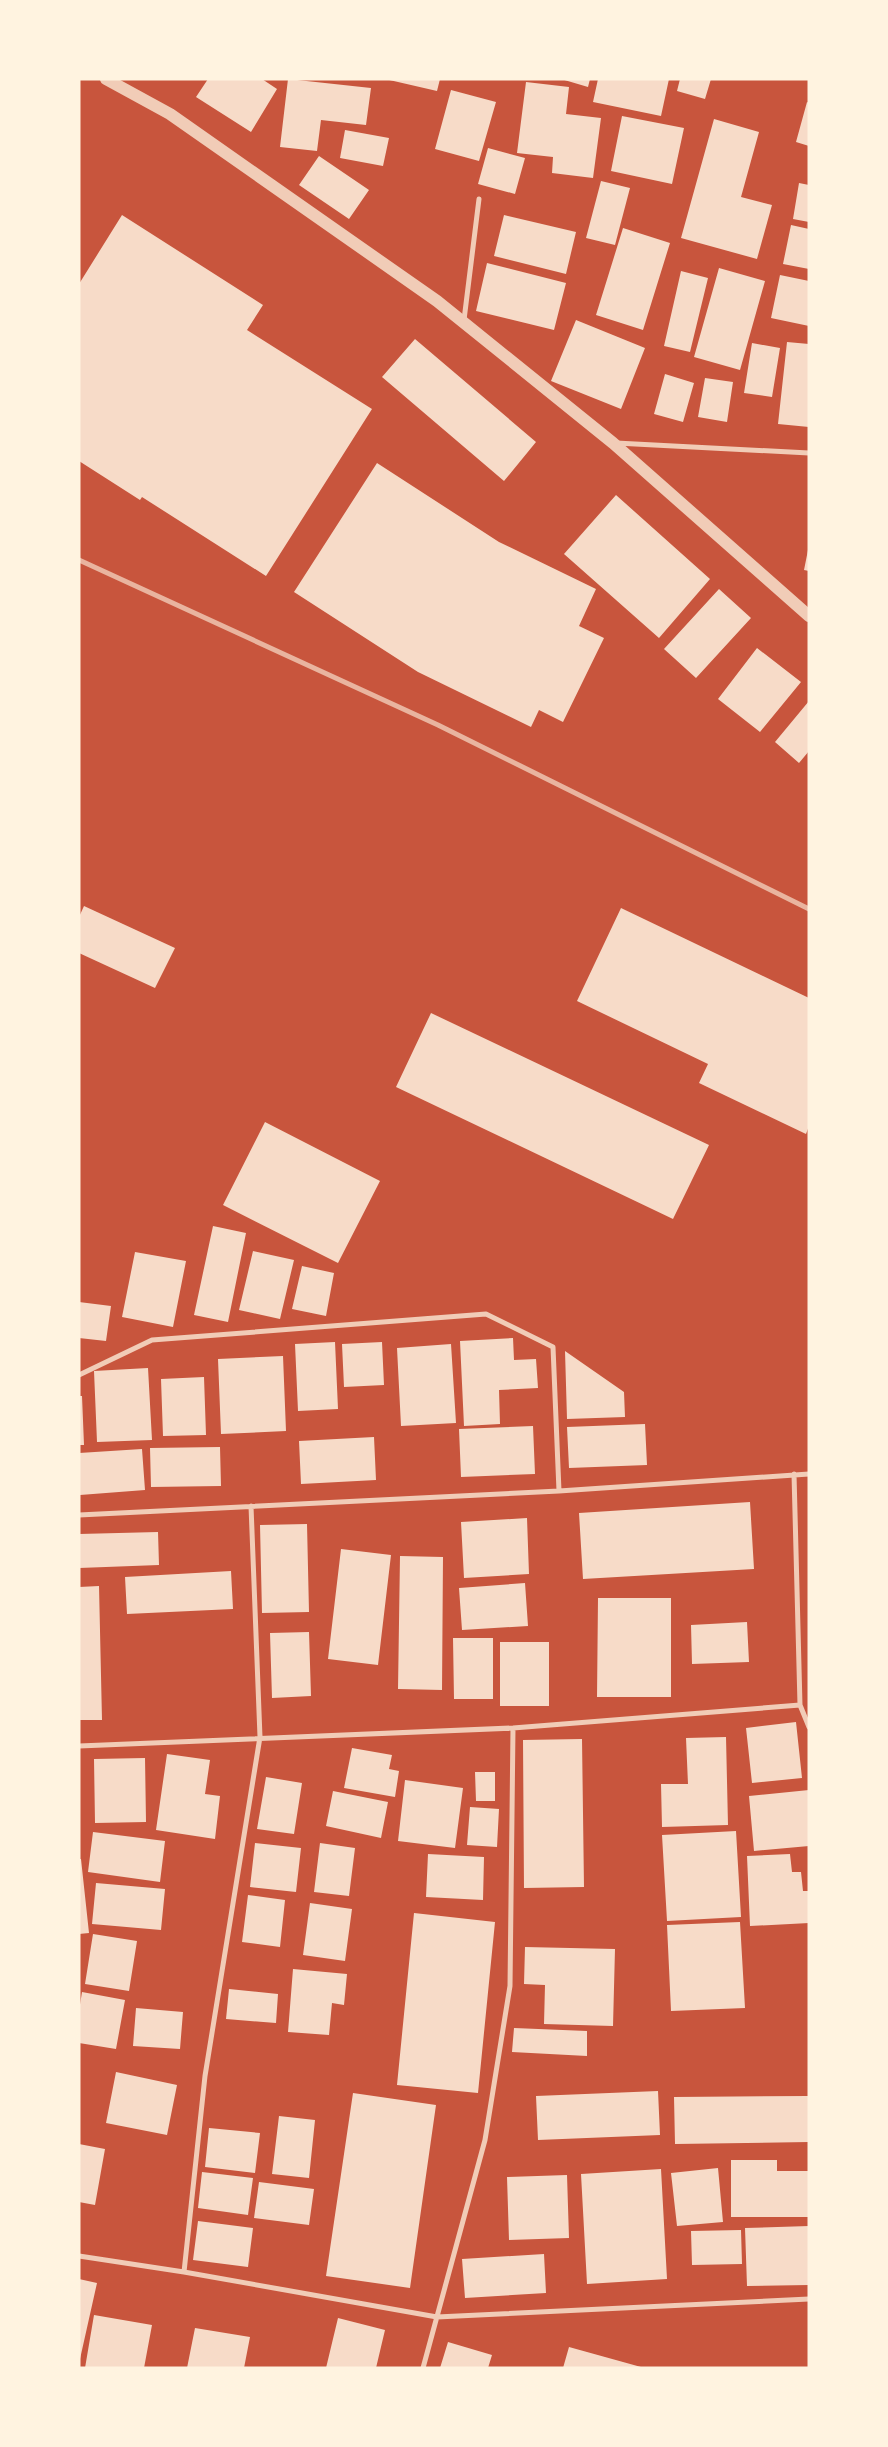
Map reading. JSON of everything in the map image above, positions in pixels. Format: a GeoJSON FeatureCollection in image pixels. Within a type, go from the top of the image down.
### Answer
{"type":"FeatureCollection","features":[{"type":"Feature","properties":{"kind":"street"},"geometry":{"type":"LineString","coordinates":[[106,79],[170,114],[437,301],[613,443],[809,616]]}},
{"type":"Feature","properties":{"kind":"lane"},"geometry":{"type":"LineString","coordinates":[[464,323],[479,199]]}},
{"type":"Feature","properties":{"kind":"lane"},"geometry":{"type":"LineString","coordinates":[[613,443],[809,453]]}},
{"type":"Feature","properties":{"kind":"lane"},"geometry":{"type":"LineString","coordinates":[[79,1375],[152,1339],[486,1314],[553,1347],[559,1491]]}},
{"type":"Feature","properties":{"kind":"lane"},"geometry":{"type":"LineString","coordinates":[[794,1474],[800,1705],[809,1727]]}},
{"type":"Feature","properties":{"kind":"lane"},"geometry":{"type":"LineString","coordinates":[[79,1515],[559,1491],[809,1474]]}},
{"type":"Feature","properties":{"kind":"lane"},"geometry":{"type":"LineString","coordinates":[[184,2272],[205,2076],[260,1737],[251,1506]]}},
{"type":"Feature","properties":{"kind":"lane"},"geometry":{"type":"LineString","coordinates":[[79,1746],[513,1728],[800,1705]]}},
{"type":"Feature","properties":{"kind":"lane"},"geometry":{"type":"LineString","coordinates":[[423,2368],[485,2140],[510,1986],[513,1728]]}},
{"type":"Feature","properties":{"kind":"lane"},"geometry":{"type":"LineString","coordinates":[[79,2256],[437,2317],[809,2299]]}},
{"type":"Feature","properties":{"kind":"building"},"geometry":{"type":"Polygon","coordinates":[[[208,79],[262,79],[277,89],[251,132],[196,97],[208,79]]]}},
{"type":"Feature","properties":{"kind":"building"},"geometry":{"type":"Polygon","coordinates":[[[288,79],[371,88],[366,125],[321,120],[317,151],[280,147],[288,79]]]}},
{"type":"Feature","properties":{"kind":"building"},"geometry":{"type":"Polygon","coordinates":[[[385,79],[440,79],[437,91],[385,79]]]}},
{"type":"Feature","properties":{"kind":"building"},"geometry":{"type":"Polygon","coordinates":[[[561,79],[590,79],[588,87],[561,79]]]}},
{"type":"Feature","properties":{"kind":"building"},"geometry":{"type":"Polygon","coordinates":[[[598,79],[669,79],[661,116],[593,102],[598,79]]]}},
{"type":"Feature","properties":{"kind":"building"},"geometry":{"type":"Polygon","coordinates":[[[680,79],[711,79],[705,99],[677,91],[680,79]]]}},
{"type":"Feature","properties":{"kind":"building"},"geometry":{"type":"Polygon","coordinates":[[[526,82],[569,87],[566,114],[601,118],[593,178],[552,173],[553,157],[517,153],[526,82]]]}},
{"type":"Feature","properties":{"kind":"building"},"geometry":{"type":"Polygon","coordinates":[[[451,90],[496,102],[479,161],[435,149],[451,90]]]}},
{"type":"Feature","properties":{"kind":"building"},"geometry":{"type":"Polygon","coordinates":[[[807,102],[809,103],[809,146],[796,142],[807,102]]]}},
{"type":"Feature","properties":{"kind":"building"},"geometry":{"type":"Polygon","coordinates":[[[622,116],[684,128],[672,184],[611,171],[622,116]]]}},
{"type":"Feature","properties":{"kind":"building"},"geometry":{"type":"Polygon","coordinates":[[[714,119],[759,132],[741,197],[772,205],[757,259],[681,238],[714,119]]]}},
{"type":"Feature","properties":{"kind":"building"},"geometry":{"type":"Polygon","coordinates":[[[345,130],[389,138],[383,166],[340,158],[345,130]]]}},
{"type":"Feature","properties":{"kind":"building"},"geometry":{"type":"Polygon","coordinates":[[[488,148],[525,158],[515,194],[478,184],[488,148]]]}},
{"type":"Feature","properties":{"kind":"building"},"geometry":{"type":"Polygon","coordinates":[[[319,156],[369,190],[349,219],[299,185],[319,156]]]}},
{"type":"Feature","properties":{"kind":"building"},"geometry":{"type":"Polygon","coordinates":[[[601,181],[630,188],[615,245],[586,238],[601,181]]]}},
{"type":"Feature","properties":{"kind":"building"},"geometry":{"type":"Polygon","coordinates":[[[799,183],[809,185],[809,222],[793,219],[799,183]]]}},
{"type":"Feature","properties":{"kind":"building"},"geometry":{"type":"Polygon","coordinates":[[[122,215],[263,305],[247,330],[372,409],[266,576],[142,497],[140,500],[79,461],[79,284],[122,215]]]}},
{"type":"Feature","properties":{"kind":"building"},"geometry":{"type":"Polygon","coordinates":[[[504,215],[576,232],[566,274],[494,256],[504,215]]]}},
{"type":"Feature","properties":{"kind":"building"},"geometry":{"type":"Polygon","coordinates":[[[791,225],[809,229],[809,269],[783,264],[791,225]]]}},
{"type":"Feature","properties":{"kind":"building"},"geometry":{"type":"Polygon","coordinates":[[[623,228],[670,243],[643,330],[596,315],[623,228]]]}},
{"type":"Feature","properties":{"kind":"building"},"geometry":{"type":"Polygon","coordinates":[[[487,263],[566,283],[554,330],[476,311],[487,263]]]}},
{"type":"Feature","properties":{"kind":"building"},"geometry":{"type":"Polygon","coordinates":[[[719,268],[765,281],[740,370],[694,357],[719,268]]]}},
{"type":"Feature","properties":{"kind":"building"},"geometry":{"type":"Polygon","coordinates":[[[681,271],[708,278],[690,352],[664,346],[681,271]]]}},
{"type":"Feature","properties":{"kind":"building"},"geometry":{"type":"Polygon","coordinates":[[[780,275],[809,281],[809,326],[771,318],[780,275]]]}},
{"type":"Feature","properties":{"kind":"building"},"geometry":{"type":"Polygon","coordinates":[[[576,320],[645,348],[621,409],[551,381],[576,320]]]}},
{"type":"Feature","properties":{"kind":"building"},"geometry":{"type":"Polygon","coordinates":[[[415,339],[536,442],[504,481],[382,377],[415,339]]]}},
{"type":"Feature","properties":{"kind":"building"},"geometry":{"type":"Polygon","coordinates":[[[787,342],[809,344],[809,427],[778,424],[787,342]]]}},
{"type":"Feature","properties":{"kind":"building"},"geometry":{"type":"Polygon","coordinates":[[[752,343],[780,348],[772,397],[744,393],[752,343]]]}},
{"type":"Feature","properties":{"kind":"building"},"geometry":{"type":"Polygon","coordinates":[[[665,374],[694,383],[683,422],[654,414],[665,374]]]}},
{"type":"Feature","properties":{"kind":"building"},"geometry":{"type":"Polygon","coordinates":[[[705,378],[733,382],[727,422],[698,417],[705,378]]]}},
{"type":"Feature","properties":{"kind":"building"},"geometry":{"type":"Polygon","coordinates":[[[377,463],[499,542],[596,589],[579,626],[604,638],[563,722],[539,710],[531,727],[418,672],[294,592],[377,463]]]}},
{"type":"Feature","properties":{"kind":"building"},"geometry":{"type":"Polygon","coordinates":[[[616,495],[710,579],[659,638],[564,554],[616,495]]]}},
{"type":"Feature","properties":{"kind":"building"},"geometry":{"type":"Polygon","coordinates":[[[809,550],[809,571],[804,570],[809,550]]]}},
{"type":"Feature","properties":{"kind":"building"},"geometry":{"type":"Polygon","coordinates":[[[719,589],[751,618],[696,678],[664,649],[719,589]]]}},
{"type":"Feature","properties":{"kind":"building"},"geometry":{"type":"Polygon","coordinates":[[[757,648],[801,682],[760,732],[718,699],[757,648]]]}},
{"type":"Feature","properties":{"kind":"building"},"geometry":{"type":"Polygon","coordinates":[[[809,701],[809,751],[799,763],[775,742],[809,701]]]}},
{"type":"Feature","properties":{"kind":"building"},"geometry":{"type":"Polygon","coordinates":[[[84,906],[175,948],[155,988],[79,953],[79,917],[84,906]]]}},
{"type":"Feature","properties":{"kind":"building"},"geometry":{"type":"Polygon","coordinates":[[[621,908],[809,998],[809,1126],[806,1134],[699,1083],[708,1064],[577,1001],[621,908]]]}},
{"type":"Feature","properties":{"kind":"building"},"geometry":{"type":"Polygon","coordinates":[[[431,1013],[709,1145],[673,1219],[396,1087],[431,1013]]]}},
{"type":"Feature","properties":{"kind":"building"},"geometry":{"type":"Polygon","coordinates":[[[265,1122],[380,1181],[338,1263],[223,1205],[265,1122]]]}},
{"type":"Feature","properties":{"kind":"building"},"geometry":{"type":"Polygon","coordinates":[[[213,1226],[246,1233],[228,1322],[194,1315],[213,1226]]]}},
{"type":"Feature","properties":{"kind":"building"},"geometry":{"type":"Polygon","coordinates":[[[253,1251],[294,1260],[280,1319],[239,1310],[253,1251]]]}},
{"type":"Feature","properties":{"kind":"building"},"geometry":{"type":"Polygon","coordinates":[[[135,1252],[186,1261],[173,1327],[122,1317],[135,1252]]]}},
{"type":"Feature","properties":{"kind":"building"},"geometry":{"type":"Polygon","coordinates":[[[302,1266],[334,1273],[326,1316],[292,1309],[302,1266]]]}},
{"type":"Feature","properties":{"kind":"building"},"geometry":{"type":"Polygon","coordinates":[[[79,1302],[111,1306],[106,1341],[79,1338],[79,1302]]]}},
{"type":"Feature","properties":{"kind":"building"},"geometry":{"type":"Polygon","coordinates":[[[513,1338],[514,1360],[536,1359],[538,1388],[499,1390],[500,1424],[464,1426],[460,1341],[513,1338]]]}},
{"type":"Feature","properties":{"kind":"building"},"geometry":{"type":"Polygon","coordinates":[[[335,1342],[338,1409],[298,1411],[295,1344],[335,1342]]]}},
{"type":"Feature","properties":{"kind":"building"},"geometry":{"type":"Polygon","coordinates":[[[382,1342],[384,1385],[344,1387],[342,1344],[382,1342]]]}},
{"type":"Feature","properties":{"kind":"building"},"geometry":{"type":"Polygon","coordinates":[[[451,1344],[456,1423],[401,1426],[397,1348],[451,1344]]]}},
{"type":"Feature","properties":{"kind":"building"},"geometry":{"type":"Polygon","coordinates":[[[565,1351],[624,1392],[625,1417],[567,1419],[565,1351]]]}},
{"type":"Feature","properties":{"kind":"building"},"geometry":{"type":"Polygon","coordinates":[[[283,1356],[286,1431],[221,1434],[218,1359],[283,1356]]]}},
{"type":"Feature","properties":{"kind":"building"},"geometry":{"type":"Polygon","coordinates":[[[148,1368],[152,1440],[97,1442],[94,1371],[148,1368]]]}},
{"type":"Feature","properties":{"kind":"building"},"geometry":{"type":"Polygon","coordinates":[[[204,1377],[206,1435],[163,1436],[161,1379],[204,1377]]]}},
{"type":"Feature","properties":{"kind":"building"},"geometry":{"type":"Polygon","coordinates":[[[79,1396],[82,1396],[84,1445],[79,1445],[79,1396]]]}},
{"type":"Feature","properties":{"kind":"building"},"geometry":{"type":"Polygon","coordinates":[[[645,1424],[647,1465],[569,1468],[567,1427],[645,1424]]]}},
{"type":"Feature","properties":{"kind":"building"},"geometry":{"type":"Polygon","coordinates":[[[533,1426],[535,1474],[461,1477],[459,1429],[533,1426]]]}},
{"type":"Feature","properties":{"kind":"building"},"geometry":{"type":"Polygon","coordinates":[[[374,1437],[376,1480],[301,1484],[299,1441],[374,1437]]]}},
{"type":"Feature","properties":{"kind":"building"},"geometry":{"type":"Polygon","coordinates":[[[220,1447],[221,1486],[151,1487],[150,1448],[220,1447]]]}},
{"type":"Feature","properties":{"kind":"building"},"geometry":{"type":"Polygon","coordinates":[[[142,1449],[145,1490],[80,1495],[79,1453],[142,1449]]]}},
{"type":"Feature","properties":{"kind":"building"},"geometry":{"type":"Polygon","coordinates":[[[750,1502],[754,1569],[583,1579],[579,1513],[750,1502]]]}},
{"type":"Feature","properties":{"kind":"building"},"geometry":{"type":"Polygon","coordinates":[[[527,1518],[529,1574],[464,1578],[461,1522],[527,1518]]]}},
{"type":"Feature","properties":{"kind":"building"},"geometry":{"type":"Polygon","coordinates":[[[307,1524],[309,1612],[262,1613],[260,1525],[307,1524]]]}},
{"type":"Feature","properties":{"kind":"building"},"geometry":{"type":"Polygon","coordinates":[[[158,1532],[159,1565],[79,1568],[79,1534],[158,1532]]]}},
{"type":"Feature","properties":{"kind":"building"},"geometry":{"type":"Polygon","coordinates":[[[341,1549],[391,1555],[378,1665],[328,1659],[341,1549]]]}},
{"type":"Feature","properties":{"kind":"building"},"geometry":{"type":"Polygon","coordinates":[[[400,1556],[443,1557],[442,1690],[398,1689],[400,1556]]]}},
{"type":"Feature","properties":{"kind":"building"},"geometry":{"type":"Polygon","coordinates":[[[231,1571],[233,1609],[127,1614],[125,1577],[231,1571]]]}},
{"type":"Feature","properties":{"kind":"building"},"geometry":{"type":"Polygon","coordinates":[[[525,1583],[528,1626],[462,1630],[459,1588],[525,1583]]]}},
{"type":"Feature","properties":{"kind":"building"},"geometry":{"type":"Polygon","coordinates":[[[99,1586],[102,1720],[79,1720],[79,1587],[99,1586]]]}},
{"type":"Feature","properties":{"kind":"building"},"geometry":{"type":"Polygon","coordinates":[[[598,1598],[671,1598],[671,1697],[597,1697],[598,1598]]]}},
{"type":"Feature","properties":{"kind":"building"},"geometry":{"type":"Polygon","coordinates":[[[747,1622],[749,1662],[692,1664],[691,1625],[747,1622]]]}},
{"type":"Feature","properties":{"kind":"building"},"geometry":{"type":"Polygon","coordinates":[[[309,1632],[311,1696],[272,1698],[270,1633],[309,1632]]]}},
{"type":"Feature","properties":{"kind":"building"},"geometry":{"type":"Polygon","coordinates":[[[453,1638],[493,1638],[493,1699],[454,1699],[453,1638]]]}},
{"type":"Feature","properties":{"kind":"building"},"geometry":{"type":"Polygon","coordinates":[[[500,1642],[549,1642],[549,1706],[500,1706],[500,1642]]]}},
{"type":"Feature","properties":{"kind":"building"},"geometry":{"type":"Polygon","coordinates":[[[796,1722],[802,1778],[752,1783],[746,1728],[796,1722]]]}},
{"type":"Feature","properties":{"kind":"building"},"geometry":{"type":"Polygon","coordinates":[[[726,1737],[728,1825],[662,1827],[661,1784],[688,1784],[686,1738],[726,1737]]]}},
{"type":"Feature","properties":{"kind":"building"},"geometry":{"type":"Polygon","coordinates":[[[582,1739],[584,1887],[524,1888],[523,1740],[582,1739]]]}},
{"type":"Feature","properties":{"kind":"building"},"geometry":{"type":"Polygon","coordinates":[[[352,1748],[392,1755],[389,1769],[399,1771],[395,1797],[344,1788],[352,1748]]]}},
{"type":"Feature","properties":{"kind":"building"},"geometry":{"type":"Polygon","coordinates":[[[167,1754],[210,1760],[205,1794],[220,1796],[215,1839],[156,1830],[167,1754]]]}},
{"type":"Feature","properties":{"kind":"building"},"geometry":{"type":"Polygon","coordinates":[[[145,1758],[146,1822],[95,1823],[94,1759],[145,1758]]]}},
{"type":"Feature","properties":{"kind":"building"},"geometry":{"type":"Polygon","coordinates":[[[475,1772],[495,1772],[495,1801],[476,1801],[475,1772]]]}},
{"type":"Feature","properties":{"kind":"building"},"geometry":{"type":"Polygon","coordinates":[[[266,1777],[302,1783],[294,1834],[257,1829],[266,1777]]]}},
{"type":"Feature","properties":{"kind":"building"},"geometry":{"type":"Polygon","coordinates":[[[405,1780],[463,1788],[455,1848],[398,1841],[405,1780]]]}},
{"type":"Feature","properties":{"kind":"building"},"geometry":{"type":"Polygon","coordinates":[[[809,1790],[809,1846],[754,1851],[749,1796],[809,1790]]]}},
{"type":"Feature","properties":{"kind":"building"},"geometry":{"type":"Polygon","coordinates":[[[333,1791],[388,1802],[381,1838],[326,1826],[333,1791]]]}},
{"type":"Feature","properties":{"kind":"building"},"geometry":{"type":"Polygon","coordinates":[[[470,1807],[499,1809],[497,1847],[467,1845],[470,1807]]]}},
{"type":"Feature","properties":{"kind":"building"},"geometry":{"type":"Polygon","coordinates":[[[736,1831],[741,1917],[667,1921],[662,1835],[736,1831]]]}},
{"type":"Feature","properties":{"kind":"building"},"geometry":{"type":"Polygon","coordinates":[[[93,1832],[165,1841],[160,1882],[88,1872],[93,1832]]]}},
{"type":"Feature","properties":{"kind":"building"},"geometry":{"type":"Polygon","coordinates":[[[255,1843],[301,1848],[296,1892],[250,1887],[255,1843]]]}},
{"type":"Feature","properties":{"kind":"building"},"geometry":{"type":"Polygon","coordinates":[[[320,1843],[355,1848],[349,1896],[314,1892],[320,1843]]]}},
{"type":"Feature","properties":{"kind":"building"},"geometry":{"type":"Polygon","coordinates":[[[428,1854],[484,1857],[483,1900],[426,1897],[428,1854]]]}},
{"type":"Feature","properties":{"kind":"building"},"geometry":{"type":"Polygon","coordinates":[[[790,1854],[792,1872],[801,1872],[803,1891],[809,1891],[809,1923],[750,1926],[747,1856],[790,1854]]]}},
{"type":"Feature","properties":{"kind":"building"},"geometry":{"type":"Polygon","coordinates":[[[79,1859],[89,1933],[79,1934],[79,1859]]]}},
{"type":"Feature","properties":{"kind":"building"},"geometry":{"type":"Polygon","coordinates":[[[96,1883],[165,1889],[161,1930],[92,1924],[96,1883]]]}},
{"type":"Feature","properties":{"kind":"building"},"geometry":{"type":"Polygon","coordinates":[[[248,1895],[285,1900],[280,1947],[242,1942],[248,1895]]]}},
{"type":"Feature","properties":{"kind":"building"},"geometry":{"type":"Polygon","coordinates":[[[310,1903],[352,1909],[345,1961],[303,1955],[310,1903]]]}},
{"type":"Feature","properties":{"kind":"building"},"geometry":{"type":"Polygon","coordinates":[[[414,1913],[495,1922],[478,2093],[397,2085],[414,1913]]]}},
{"type":"Feature","properties":{"kind":"building"},"geometry":{"type":"Polygon","coordinates":[[[740,1922],[745,2008],[671,2011],[667,1925],[740,1922]]]}},
{"type":"Feature","properties":{"kind":"building"},"geometry":{"type":"Polygon","coordinates":[[[93,1934],[137,1941],[129,1991],[85,1984],[93,1934]]]}},
{"type":"Feature","properties":{"kind":"building"},"geometry":{"type":"Polygon","coordinates":[[[525,1947],[615,1949],[613,2026],[544,2024],[545,1985],[524,1984],[525,1947]]]}},
{"type":"Feature","properties":{"kind":"building"},"geometry":{"type":"Polygon","coordinates":[[[293,1969],[347,1974],[344,2005],[332,2003],[329,2035],[288,2032],[293,1969]]]}},
{"type":"Feature","properties":{"kind":"building"},"geometry":{"type":"Polygon","coordinates":[[[229,1989],[278,1994],[276,2023],[226,2019],[229,1989]]]}},
{"type":"Feature","properties":{"kind":"building"},"geometry":{"type":"Polygon","coordinates":[[[82,1992],[125,2000],[116,2049],[79,2043],[82,1992]]]}},
{"type":"Feature","properties":{"kind":"building"},"geometry":{"type":"Polygon","coordinates":[[[136,2008],[183,2012],[180,2049],[133,2046],[136,2008]]]}},
{"type":"Feature","properties":{"kind":"building"},"geometry":{"type":"Polygon","coordinates":[[[514,2028],[587,2031],[587,2056],[512,2052],[514,2028]]]}},
{"type":"Feature","properties":{"kind":"building"},"geometry":{"type":"Polygon","coordinates":[[[116,2072],[177,2085],[167,2135],[106,2123],[116,2072]]]}},
{"type":"Feature","properties":{"kind":"building"},"geometry":{"type":"Polygon","coordinates":[[[658,2091],[660,2135],[538,2140],[536,2096],[658,2091]]]}},
{"type":"Feature","properties":{"kind":"building"},"geometry":{"type":"Polygon","coordinates":[[[353,2093],[436,2105],[410,2288],[326,2276],[353,2093]]]}},
{"type":"Feature","properties":{"kind":"building"},"geometry":{"type":"Polygon","coordinates":[[[809,2096],[809,2142],[675,2144],[674,2097],[809,2096]]]}},
{"type":"Feature","properties":{"kind":"building"},"geometry":{"type":"Polygon","coordinates":[[[279,2116],[315,2120],[309,2178],[272,2174],[279,2116]]]}},
{"type":"Feature","properties":{"kind":"building"},"geometry":{"type":"Polygon","coordinates":[[[209,2128],[260,2133],[255,2173],[205,2167],[209,2128]]]}},
{"type":"Feature","properties":{"kind":"building"},"geometry":{"type":"Polygon","coordinates":[[[79,2144],[105,2149],[95,2205],[79,2202],[79,2144]]]}},
{"type":"Feature","properties":{"kind":"building"},"geometry":{"type":"Polygon","coordinates":[[[731,2160],[777,2160],[777,2171],[809,2171],[809,2217],[731,2217],[731,2160]]]}},
{"type":"Feature","properties":{"kind":"building"},"geometry":{"type":"Polygon","coordinates":[[[718,2168],[723,2222],[677,2226],[671,2173],[718,2168]]]}},
{"type":"Feature","properties":{"kind":"building"},"geometry":{"type":"Polygon","coordinates":[[[661,2169],[667,2279],[587,2284],[581,2174],[661,2169]]]}},
{"type":"Feature","properties":{"kind":"building"},"geometry":{"type":"Polygon","coordinates":[[[202,2172],[253,2178],[248,2215],[198,2208],[202,2172]]]}},
{"type":"Feature","properties":{"kind":"building"},"geometry":{"type":"Polygon","coordinates":[[[567,2175],[569,2238],[509,2240],[507,2177],[567,2175]]]}},
{"type":"Feature","properties":{"kind":"building"},"geometry":{"type":"Polygon","coordinates":[[[259,2182],[314,2189],[309,2225],[254,2218],[259,2182]]]}},
{"type":"Feature","properties":{"kind":"building"},"geometry":{"type":"Polygon","coordinates":[[[198,2221],[253,2228],[248,2267],[193,2260],[198,2221]]]}},
{"type":"Feature","properties":{"kind":"building"},"geometry":{"type":"Polygon","coordinates":[[[809,2226],[809,2285],[747,2286],[745,2228],[809,2226]]]}},
{"type":"Feature","properties":{"kind":"building"},"geometry":{"type":"Polygon","coordinates":[[[741,2230],[742,2264],[692,2265],[691,2231],[741,2230]]]}},
{"type":"Feature","properties":{"kind":"building"},"geometry":{"type":"Polygon","coordinates":[[[544,2254],[546,2293],[465,2298],[462,2259],[544,2254]]]}},
{"type":"Feature","properties":{"kind":"building"},"geometry":{"type":"Polygon","coordinates":[[[79,2279],[97,2283],[80,2359],[79,2359],[79,2279]]]}},
{"type":"Feature","properties":{"kind":"building"},"geometry":{"type":"Polygon","coordinates":[[[94,2315],[152,2325],[144,2368],[85,2368],[94,2315]]]}},
{"type":"Feature","properties":{"kind":"building"},"geometry":{"type":"Polygon","coordinates":[[[338,2318],[385,2330],[376,2368],[326,2368],[338,2318]]]}},
{"type":"Feature","properties":{"kind":"building"},"geometry":{"type":"Polygon","coordinates":[[[195,2328],[250,2337],[244,2368],[187,2368],[195,2328]]]}},
{"type":"Feature","properties":{"kind":"building"},"geometry":{"type":"Polygon","coordinates":[[[448,2342],[492,2355],[488,2368],[440,2368],[448,2342]]]}},
{"type":"Feature","properties":{"kind":"building"},"geometry":{"type":"Polygon","coordinates":[[[569,2347],[641,2367],[641,2368],[563,2368],[569,2347]]]}},
{"type":"Feature","properties":{"kind":"railway"},"geometry":{"type":"LineString","coordinates":[[79,560],[438,725],[809,909]]}}]}
